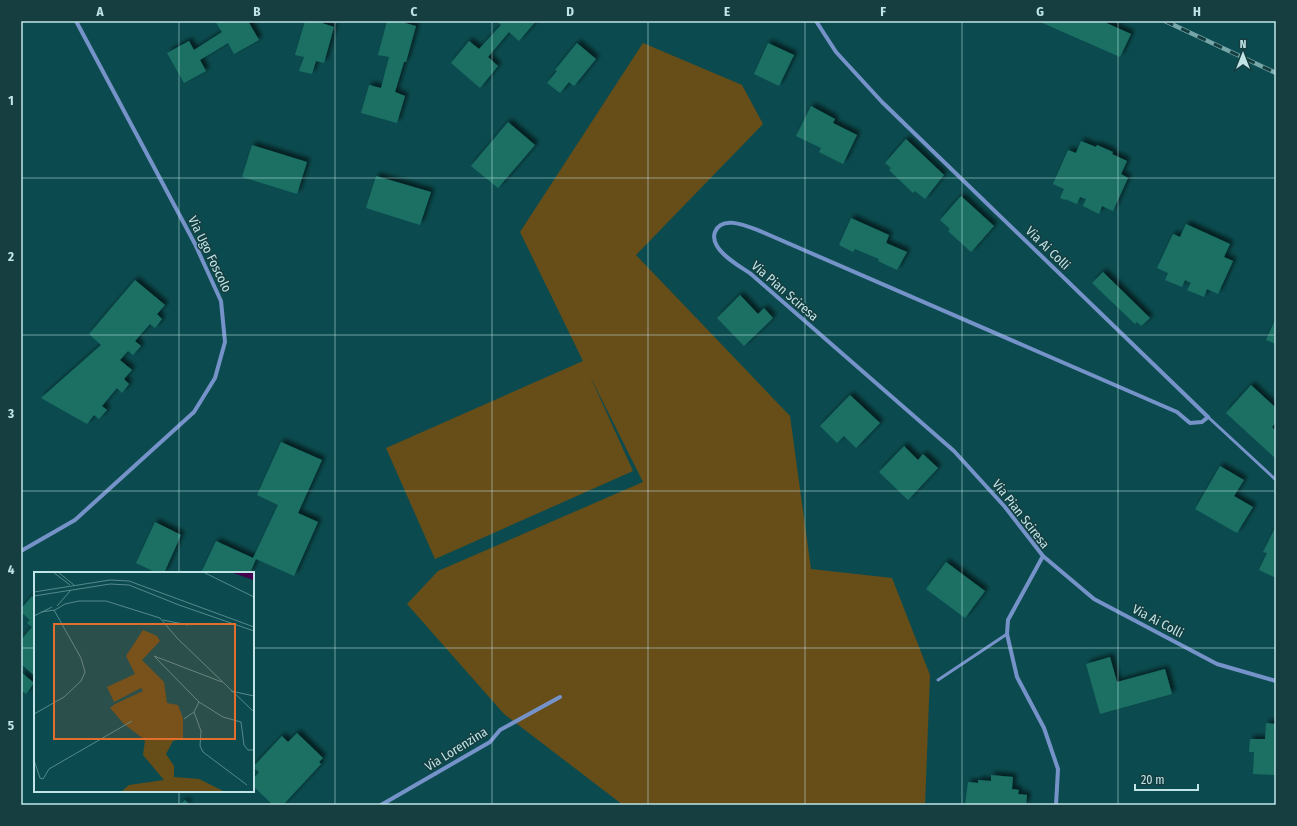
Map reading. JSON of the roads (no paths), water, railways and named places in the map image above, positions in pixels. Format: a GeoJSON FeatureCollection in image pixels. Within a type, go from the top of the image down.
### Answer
{"type":"FeatureCollection","features":[{"type":"Feature","properties":{"kind":"street","name":"Via Ugo Foscolo"},"geometry":{"type":"LineString","coordinates":[[21,551],[75,520],[194,412],[215,378],[225,342],[221,301],[198,251],[76,21]]}},
{"type":"Feature","properties":{"kind":"street","name":"Via Ai Colli"},"geometry":{"type":"LineString","coordinates":[[816,21],[836,52],[882,102],[1208,417]]}},
{"type":"Feature","properties":{"kind":"street","name":"Via Pian Sciresa"},"geometry":{"type":"LineString","coordinates":[[1056,805],[1058,769],[1044,728],[1017,677],[1007,634],[1008,620],[1043,556],[1005,507],[954,451],[751,274],[723,254],[717,247],[714,238],[716,229],[725,223],[738,223],[760,231],[1177,412],[1190,423],[1202,422],[1208,417]]}},
{"type":"Feature","properties":{"kind":"street","name":"Via Ai Colli"},"geometry":{"type":"LineString","coordinates":[[1043,556],[1094,599],[1217,664],[1276,680]]}},
{"type":"Feature","properties":{"kind":"street","name":"Via Lorenzina"},"geometry":{"type":"LineString","coordinates":[[381,805],[490,742],[500,730],[560,697]]}},
{"type":"Feature","properties":{"kind":"lane","name":"Via Ai Colli"},"geometry":{"type":"LineString","coordinates":[[1208,417],[1276,479]]}},
{"type":"Feature","properties":{"kind":"lane"},"geometry":{"type":"LineString","coordinates":[[938,680],[1007,634]]}},
{"type":"Feature","properties":{"kind":"railway"},"geometry":{"type":"LineString","coordinates":[[1165,21],[1276,73]]}}]}
